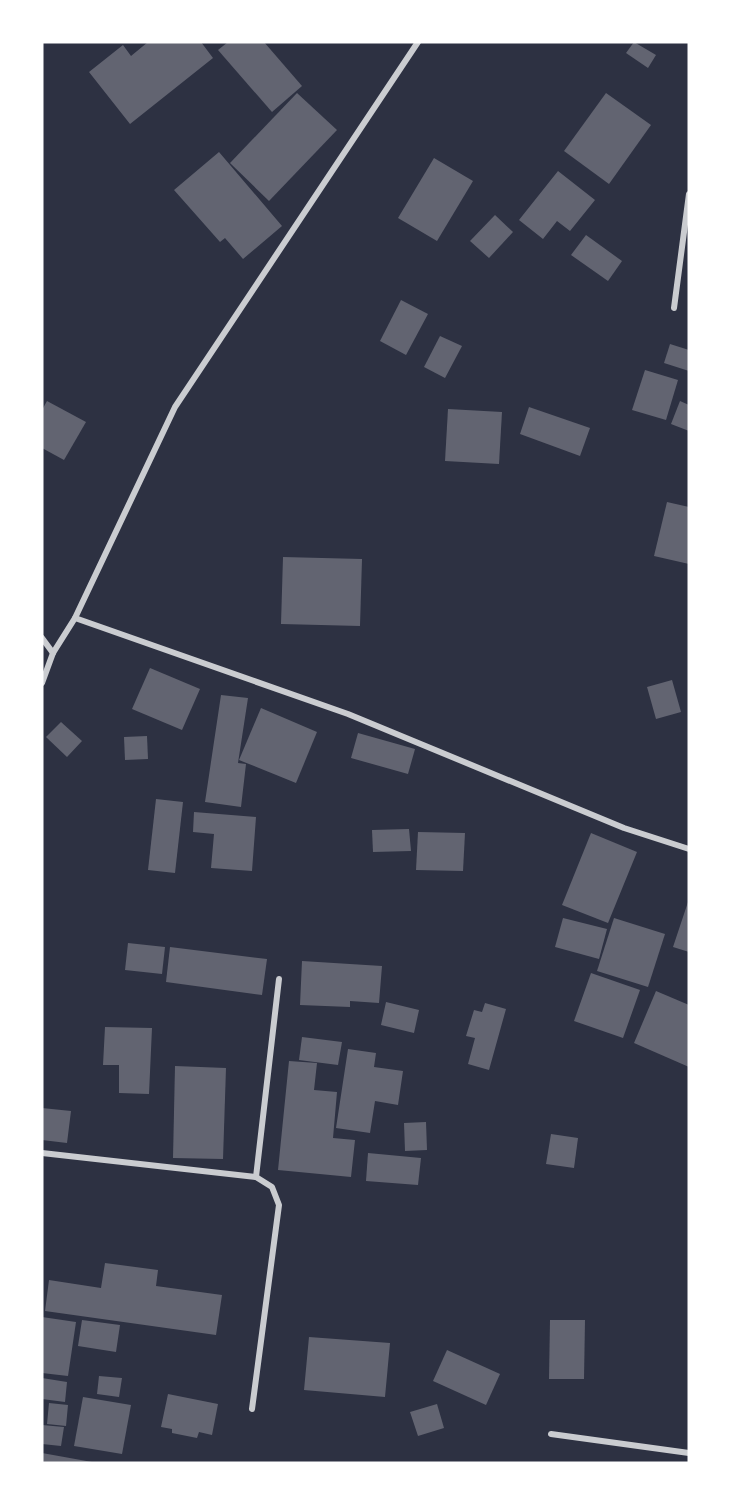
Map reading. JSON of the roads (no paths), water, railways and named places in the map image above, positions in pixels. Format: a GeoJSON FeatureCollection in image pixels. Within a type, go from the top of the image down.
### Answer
{"type":"FeatureCollection","features":[{"type":"Feature","properties":{"kind":"street"},"geometry":{"type":"LineString","coordinates":[[42,683],[52,653],[75,618],[175,407],[418,42]]}},
{"type":"Feature","properties":{"kind":"street"},"geometry":{"type":"LineString","coordinates":[[674,308],[689,194]]}},
{"type":"Feature","properties":{"kind":"street"},"geometry":{"type":"LineString","coordinates":[[75,618],[348,714],[624,828],[689,849]]}},
{"type":"Feature","properties":{"kind":"street"},"geometry":{"type":"LineString","coordinates":[[42,638],[52,653]]}},
{"type":"Feature","properties":{"kind":"street"},"geometry":{"type":"LineString","coordinates":[[256,1177],[279,979]]}},
{"type":"Feature","properties":{"kind":"street"},"geometry":{"type":"LineString","coordinates":[[42,1154],[256,1177],[272,1187],[279,1205],[252,1409]]}},
{"type":"Feature","properties":{"kind":"street"},"geometry":{"type":"LineString","coordinates":[[551,1434],[689,1453]]}}]}
